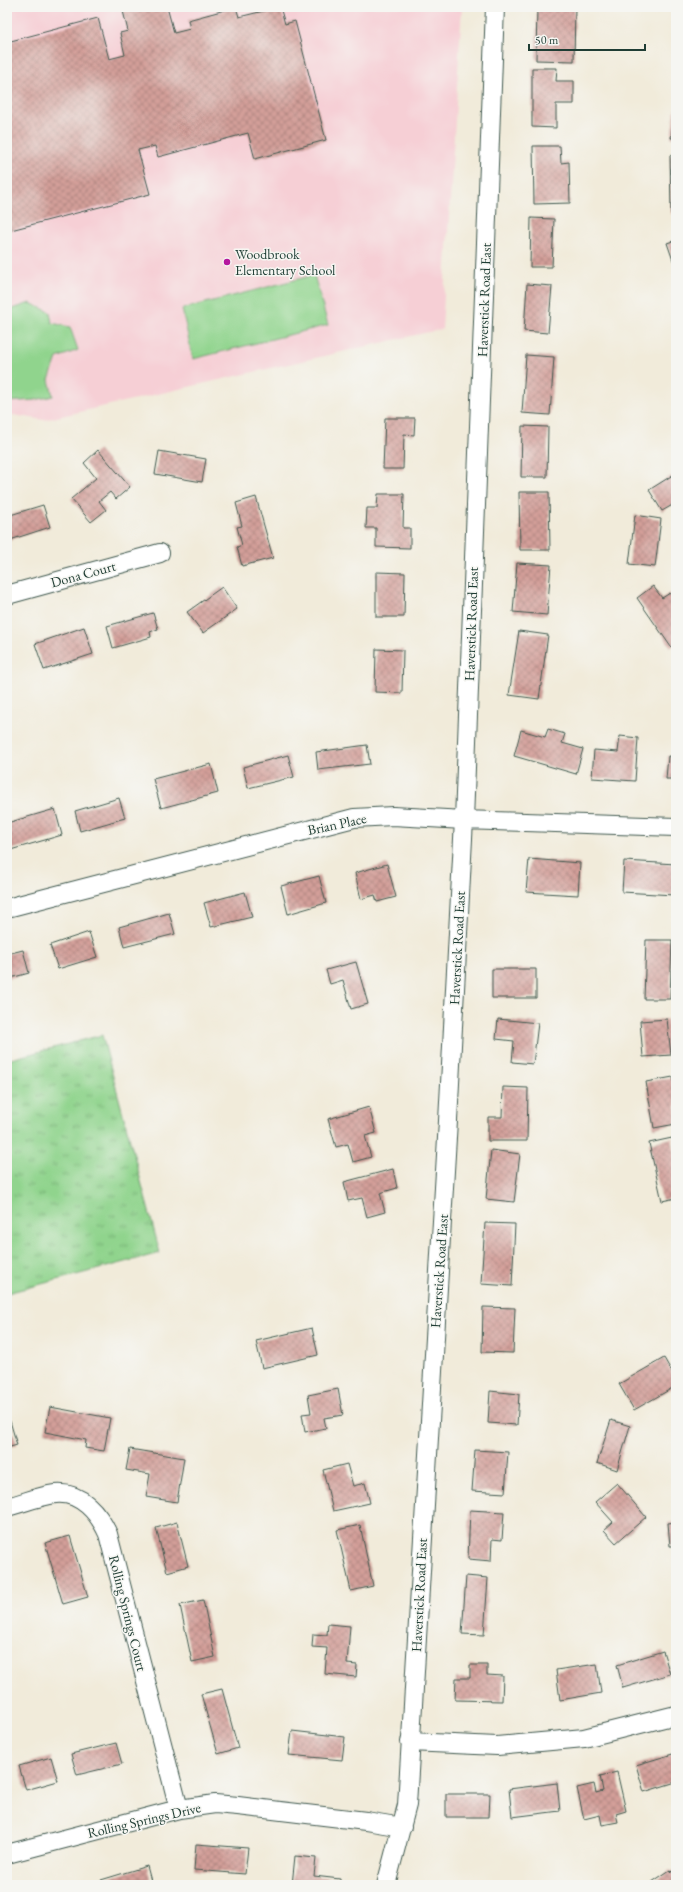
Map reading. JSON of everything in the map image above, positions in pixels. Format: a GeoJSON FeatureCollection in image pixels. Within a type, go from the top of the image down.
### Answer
{"type":"FeatureCollection","features":[{"type":"Feature","properties":{"kind":"street","name":"Haverstick Road East"},"geometry":{"type":"LineString","coordinates":[[386,1885],[407,1805],[448,1121],[464,820],[495,7]]}},
{"type":"Feature","properties":{"kind":"street","name":"Dona Court"},"geometry":{"type":"LineString","coordinates":[[7,595],[160,553]]}},
{"type":"Feature","properties":{"kind":"street","name":"Brian Place"},"geometry":{"type":"LineString","coordinates":[[7,908],[354,818],[393,816],[464,820],[676,827]]}},
{"type":"Feature","properties":{"kind":"street","name":"Rolling Springs Court"},"geometry":{"type":"LineString","coordinates":[[7,1507],[56,1494],[72,1496],[91,1506],[101,1518],[108,1534],[179,1809]]}},
{"type":"Feature","properties":{"kind":"street"},"geometry":{"type":"LineString","coordinates":[[410,1742],[497,1746],[584,1738],[676,1715]]}},
{"type":"Feature","properties":{"kind":"street","name":"Rolling Springs Drive"},"geometry":{"type":"LineString","coordinates":[[7,1854],[179,1809],[215,1804],[366,1821],[402,1827]]}},
{"type":"Feature","properties":{"kind":"shaded area","name":"Woodbrook Elementary School"},"geometry":{"type":"Polygon","coordinates":[[[7,7],[462,7],[442,329],[44,420],[7,414],[7,7]]]}},
{"type":"Feature","properties":{"kind":"green space"},"geometry":{"type":"Polygon","coordinates":[[[314,275],[328,325],[193,359],[182,309],[314,275]]]}},
{"type":"Feature","properties":{"kind":"green space"},"geometry":{"type":"Polygon","coordinates":[[[30,303],[50,312],[52,323],[70,327],[78,350],[57,358],[49,380],[53,396],[35,400],[7,402],[7,311],[30,303]]]}},
{"type":"Feature","properties":{"kind":"green space"},"geometry":{"type":"Polygon","coordinates":[[[102,1035],[160,1253],[7,1293],[7,1060],[102,1035]]]}},
{"type":"Feature","properties":{"kind":"building"},"geometry":{"type":"Polygon","coordinates":[[[122,7],[167,7],[174,33],[190,29],[188,20],[236,7],[239,17],[280,7],[285,24],[295,21],[326,140],[255,159],[248,133],[158,157],[155,146],[138,150],[150,194],[7,231],[7,42],[98,18],[109,59],[125,55],[120,33],[128,31],[122,7]]]}},
{"type":"Feature","properties":{"kind":"building"},"geometry":{"type":"Polygon","coordinates":[[[537,7],[575,7],[574,61],[536,60],[537,7]]]}},
{"type":"Feature","properties":{"kind":"building"},"geometry":{"type":"Polygon","coordinates":[[[532,68],[557,68],[556,81],[574,81],[574,104],[556,104],[556,128],[532,127],[532,68]]]}},
{"type":"Feature","properties":{"kind":"building"},"geometry":{"type":"Polygon","coordinates":[[[675,109],[676,138],[671,138],[675,109]]]}},
{"type":"Feature","properties":{"kind":"building"},"geometry":{"type":"Polygon","coordinates":[[[533,146],[560,146],[561,163],[569,162],[570,203],[534,204],[533,146]]]}},
{"type":"Feature","properties":{"kind":"building"},"geometry":{"type":"Polygon","coordinates":[[[670,155],[676,155],[676,214],[671,214],[670,155]]]}},
{"type":"Feature","properties":{"kind":"building"},"geometry":{"type":"Polygon","coordinates":[[[531,218],[554,219],[552,267],[530,267],[531,218]]]}},
{"type":"Feature","properties":{"kind":"building"},"geometry":{"type":"Polygon","coordinates":[[[676,240],[676,269],[667,243],[676,240]]]}},
{"type":"Feature","properties":{"kind":"building"},"geometry":{"type":"Polygon","coordinates":[[[527,284],[552,286],[548,333],[524,331],[527,284]]]}},
{"type":"Feature","properties":{"kind":"building"},"geometry":{"type":"Polygon","coordinates":[[[526,355],[554,357],[550,415],[522,413],[526,355]]]}},
{"type":"Feature","properties":{"kind":"building"},"geometry":{"type":"Polygon","coordinates":[[[385,418],[415,418],[414,435],[404,434],[403,469],[383,469],[385,418]]]}},
{"type":"Feature","properties":{"kind":"building"},"geometry":{"type":"Polygon","coordinates":[[[522,426],[548,427],[547,477],[521,477],[522,426]]]}},
{"type":"Feature","properties":{"kind":"building"},"geometry":{"type":"Polygon","coordinates":[[[98,450],[130,487],[116,499],[110,492],[99,501],[106,510],[91,522],[71,499],[96,478],[84,463],[98,450]]]}},
{"type":"Feature","properties":{"kind":"building"},"geometry":{"type":"Polygon","coordinates":[[[159,451],[206,459],[202,482],[155,474],[159,451]]]}},
{"type":"Feature","properties":{"kind":"building"},"geometry":{"type":"Polygon","coordinates":[[[676,473],[676,503],[662,511],[649,490],[676,473]]]}},
{"type":"Feature","properties":{"kind":"building"},"geometry":{"type":"Polygon","coordinates":[[[519,492],[549,492],[550,550],[520,550],[519,492]]]}},
{"type":"Feature","properties":{"kind":"building"},"geometry":{"type":"Polygon","coordinates":[[[378,494],[404,494],[403,528],[410,528],[410,548],[376,547],[376,528],[366,528],[367,508],[377,508],[378,494]]]}},
{"type":"Feature","properties":{"kind":"building"},"geometry":{"type":"Polygon","coordinates":[[[256,497],[273,558],[242,566],[237,547],[242,545],[237,527],[242,526],[236,503],[256,497]]]}},
{"type":"Feature","properties":{"kind":"building"},"geometry":{"type":"Polygon","coordinates":[[[43,505],[50,527],[7,541],[7,516],[43,505]]]}},
{"type":"Feature","properties":{"kind":"building"},"geometry":{"type":"Polygon","coordinates":[[[635,515],[661,519],[655,567],[629,564],[635,515]]]}},
{"type":"Feature","properties":{"kind":"building"},"geometry":{"type":"Polygon","coordinates":[[[517,563],[551,565],[547,615],[513,612],[517,563]]]}},
{"type":"Feature","properties":{"kind":"building"},"geometry":{"type":"Polygon","coordinates":[[[376,572],[405,573],[404,617],[376,617],[376,572]]]}},
{"type":"Feature","properties":{"kind":"building"},"geometry":{"type":"Polygon","coordinates":[[[653,586],[662,598],[670,593],[676,602],[676,644],[671,647],[637,598],[653,586]]]}},
{"type":"Feature","properties":{"kind":"building"},"geometry":{"type":"Polygon","coordinates":[[[222,587],[237,609],[203,633],[187,612],[222,587]]]}},
{"type":"Feature","properties":{"kind":"building"},"geometry":{"type":"Polygon","coordinates":[[[153,613],[158,629],[150,632],[151,637],[113,648],[107,626],[153,613]]]}},
{"type":"Feature","properties":{"kind":"building"},"geometry":{"type":"Polygon","coordinates":[[[84,627],[93,654],[44,670],[35,644],[84,627]]]}},
{"type":"Feature","properties":{"kind":"building"},"geometry":{"type":"Polygon","coordinates":[[[519,631],[548,635],[539,699],[509,695],[519,631]]]}},
{"type":"Feature","properties":{"kind":"building"},"geometry":{"type":"Polygon","coordinates":[[[376,649],[403,650],[402,693],[375,692],[376,649]]]}},
{"type":"Feature","properties":{"kind":"building"},"geometry":{"type":"Polygon","coordinates":[[[548,729],[565,734],[562,743],[583,749],[576,774],[514,756],[521,730],[545,737],[548,729]]]}},
{"type":"Feature","properties":{"kind":"building"},"geometry":{"type":"Polygon","coordinates":[[[620,736],[638,738],[635,781],[592,778],[594,750],[618,752],[620,736]]]}},
{"type":"Feature","properties":{"kind":"building"},"geometry":{"type":"Polygon","coordinates":[[[367,745],[370,764],[318,770],[316,752],[367,745]]]}},
{"type":"Feature","properties":{"kind":"building"},"geometry":{"type":"Polygon","coordinates":[[[288,755],[294,777],[248,788],[243,767],[288,755]]]}},
{"type":"Feature","properties":{"kind":"building"},"geometry":{"type":"Polygon","coordinates":[[[668,756],[676,757],[676,779],[666,779],[668,756]]]}},
{"type":"Feature","properties":{"kind":"building"},"geometry":{"type":"Polygon","coordinates":[[[211,764],[218,793],[161,808],[153,779],[211,764]]]}},
{"type":"Feature","properties":{"kind":"building"},"geometry":{"type":"Polygon","coordinates":[[[119,798],[125,818],[80,831],[75,811],[119,798]]]}},
{"type":"Feature","properties":{"kind":"building"},"geometry":{"type":"Polygon","coordinates":[[[55,809],[62,835],[7,851],[7,823],[55,809]]]}},
{"type":"Feature","properties":{"kind":"building"},"geometry":{"type":"Polygon","coordinates":[[[529,859],[580,863],[578,895],[526,892],[529,859]]]}},
{"type":"Feature","properties":{"kind":"building"},"geometry":{"type":"Polygon","coordinates":[[[624,861],[676,864],[674,895],[622,892],[624,861]]]}},
{"type":"Feature","properties":{"kind":"building"},"geometry":{"type":"Polygon","coordinates":[[[387,864],[396,897],[377,902],[375,895],[361,899],[355,873],[387,864]]]}},
{"type":"Feature","properties":{"kind":"building"},"geometry":{"type":"Polygon","coordinates":[[[319,876],[326,903],[288,914],[281,886],[319,876]]]}},
{"type":"Feature","properties":{"kind":"building"},"geometry":{"type":"Polygon","coordinates":[[[245,892],[252,917],[211,927],[204,903],[245,892]]]}},
{"type":"Feature","properties":{"kind":"building"},"geometry":{"type":"Polygon","coordinates":[[[169,913],[175,934],[124,947],[119,927],[169,913]]]}},
{"type":"Feature","properties":{"kind":"building"},"geometry":{"type":"Polygon","coordinates":[[[89,932],[97,957],[58,969],[50,945],[89,932]]]}},
{"type":"Feature","properties":{"kind":"building"},"geometry":{"type":"Polygon","coordinates":[[[646,940],[672,940],[670,999],[644,999],[646,940]]]}},
{"type":"Feature","properties":{"kind":"building"},"geometry":{"type":"Polygon","coordinates":[[[23,950],[29,973],[7,979],[7,954],[23,950]]]}},
{"type":"Feature","properties":{"kind":"building"},"geometry":{"type":"Polygon","coordinates":[[[356,962],[368,1004],[351,1009],[343,980],[330,984],[326,970],[356,962]]]}},
{"type":"Feature","properties":{"kind":"building"},"geometry":{"type":"Polygon","coordinates":[[[492,969],[536,969],[536,998],[492,998],[492,969]]]}},
{"type":"Feature","properties":{"kind":"building"},"geometry":{"type":"Polygon","coordinates":[[[498,1019],[538,1023],[533,1064],[512,1062],[514,1041],[496,1039],[498,1019]]]}},
{"type":"Feature","properties":{"kind":"building"},"geometry":{"type":"Polygon","coordinates":[[[667,1019],[671,1055],[643,1057],[640,1021],[667,1019]]]}},
{"type":"Feature","properties":{"kind":"building"},"geometry":{"type":"Polygon","coordinates":[[[673,1077],[676,1091],[676,1124],[654,1128],[646,1082],[673,1077]]]}},
{"type":"Feature","properties":{"kind":"building"},"geometry":{"type":"Polygon","coordinates":[[[503,1087],[528,1088],[527,1141],[488,1141],[488,1117],[502,1117],[503,1087]]]}},
{"type":"Feature","properties":{"kind":"building"},"geometry":{"type":"Polygon","coordinates":[[[369,1107],[376,1133],[365,1136],[371,1157],[353,1162],[348,1144],[336,1147],[328,1119],[369,1107]]]}},
{"type":"Feature","properties":{"kind":"building"},"geometry":{"type":"Polygon","coordinates":[[[672,1138],[676,1158],[676,1198],[662,1201],[649,1143],[672,1138]]]}},
{"type":"Feature","properties":{"kind":"building"},"geometry":{"type":"Polygon","coordinates":[[[491,1150],[520,1154],[514,1202],[486,1199],[491,1150]]]}},
{"type":"Feature","properties":{"kind":"building"},"geometry":{"type":"Polygon","coordinates":[[[393,1169],[397,1188],[380,1193],[385,1212],[367,1217],[362,1198],[348,1201],[344,1182],[393,1169]]]}},
{"type":"Feature","properties":{"kind":"building"},"geometry":{"type":"Polygon","coordinates":[[[485,1223],[515,1224],[512,1286],[481,1284],[485,1223]]]}},
{"type":"Feature","properties":{"kind":"building"},"geometry":{"type":"Polygon","coordinates":[[[483,1307],[515,1308],[513,1353],[482,1352],[483,1307]]]}},
{"type":"Feature","properties":{"kind":"building"},"geometry":{"type":"Polygon","coordinates":[[[312,1328],[318,1355],[262,1368],[256,1341],[312,1328]]]}},
{"type":"Feature","properties":{"kind":"building"},"geometry":{"type":"Polygon","coordinates":[[[664,1358],[676,1379],[676,1386],[634,1410],[619,1384],[664,1358]]]}},
{"type":"Feature","properties":{"kind":"building"},"geometry":{"type":"Polygon","coordinates":[[[338,1389],[343,1415],[324,1418],[326,1428],[305,1432],[302,1414],[311,1413],[308,1395],[338,1389]]]}},
{"type":"Feature","properties":{"kind":"building"},"geometry":{"type":"Polygon","coordinates":[[[490,1391],[519,1394],[517,1425],[488,1423],[490,1391]]]}},
{"type":"Feature","properties":{"kind":"building"},"geometry":{"type":"Polygon","coordinates":[[[50,1407],[110,1418],[104,1451],[85,1448],[86,1440],[45,1432],[50,1407]]]}},
{"type":"Feature","properties":{"kind":"building"},"geometry":{"type":"Polygon","coordinates":[[[611,1420],[630,1426],[617,1470],[597,1463],[611,1420]]]}},
{"type":"Feature","properties":{"kind":"building"},"geometry":{"type":"Polygon","coordinates":[[[10,1421],[17,1445],[7,1448],[7,1422],[10,1421]]]}},
{"type":"Feature","properties":{"kind":"building"},"geometry":{"type":"Polygon","coordinates":[[[130,1449],[184,1458],[177,1502],[146,1497],[150,1474],[126,1470],[130,1449]]]}},
{"type":"Feature","properties":{"kind":"building"},"geometry":{"type":"Polygon","coordinates":[[[475,1450],[508,1452],[505,1493],[472,1491],[475,1450]]]}},
{"type":"Feature","properties":{"kind":"building"},"geometry":{"type":"Polygon","coordinates":[[[347,1464],[353,1486],[365,1483],[370,1503],[333,1511],[323,1470],[347,1464]]]}},
{"type":"Feature","properties":{"kind":"building"},"geometry":{"type":"Polygon","coordinates":[[[617,1483],[646,1517],[616,1543],[604,1530],[613,1522],[595,1502],[617,1483]]]}},
{"type":"Feature","properties":{"kind":"building"},"geometry":{"type":"Polygon","coordinates":[[[470,1510],[504,1512],[502,1540],[492,1539],[491,1561],[468,1559],[470,1510]]]}},
{"type":"Feature","properties":{"kind":"building"},"geometry":{"type":"Polygon","coordinates":[[[177,1522],[188,1566],[167,1572],[156,1528],[177,1522]]]}},
{"type":"Feature","properties":{"kind":"building"},"geometry":{"type":"Polygon","coordinates":[[[676,1522],[676,1546],[670,1546],[668,1523],[676,1522]]]}},
{"type":"Feature","properties":{"kind":"building"},"geometry":{"type":"Polygon","coordinates":[[[360,1525],[373,1586],[351,1591],[337,1530],[360,1525]]]}},
{"type":"Feature","properties":{"kind":"building"},"geometry":{"type":"Polygon","coordinates":[[[70,1536],[88,1597],[63,1604],[45,1543],[70,1536]]]}},
{"type":"Feature","properties":{"kind":"building"},"geometry":{"type":"Polygon","coordinates":[[[466,1576],[488,1578],[484,1635],[462,1634],[466,1576]]]}},
{"type":"Feature","properties":{"kind":"building"},"geometry":{"type":"Polygon","coordinates":[[[203,1600],[215,1657],[192,1662],[180,1605],[203,1600]]]}},
{"type":"Feature","properties":{"kind":"building"},"geometry":{"type":"Polygon","coordinates":[[[328,1624],[350,1626],[347,1664],[357,1665],[356,1677],[325,1674],[327,1648],[312,1647],[313,1634],[327,1635],[328,1624]]]}},
{"type":"Feature","properties":{"kind":"building"},"geometry":{"type":"Polygon","coordinates":[[[663,1651],[670,1674],[623,1688],[617,1665],[663,1651]]]}},
{"type":"Feature","properties":{"kind":"building"},"geometry":{"type":"Polygon","coordinates":[[[597,1664],[601,1693],[560,1700],[556,1670],[597,1664]]]}},
{"type":"Feature","properties":{"kind":"building"},"geometry":{"type":"Polygon","coordinates":[[[470,1665],[487,1665],[487,1675],[503,1676],[502,1701],[455,1700],[456,1678],[470,1678],[470,1665]]]}},
{"type":"Feature","properties":{"kind":"building"},"geometry":{"type":"Polygon","coordinates":[[[222,1689],[238,1748],[218,1754],[201,1694],[222,1689]]]}},
{"type":"Feature","properties":{"kind":"building"},"geometry":{"type":"Polygon","coordinates":[[[292,1731],[345,1737],[342,1760],[289,1755],[292,1731]]]}},
{"type":"Feature","properties":{"kind":"building"},"geometry":{"type":"Polygon","coordinates":[[[116,1743],[122,1764],[77,1775],[71,1754],[116,1743]]]}},
{"type":"Feature","properties":{"kind":"building"},"geometry":{"type":"Polygon","coordinates":[[[676,1753],[676,1782],[644,1792],[636,1765],[676,1753]]]}},
{"type":"Feature","properties":{"kind":"building"},"geometry":{"type":"Polygon","coordinates":[[[51,1757],[58,1781],[26,1790],[19,1766],[51,1757]]]}},
{"type":"Feature","properties":{"kind":"building"},"geometry":{"type":"Polygon","coordinates":[[[617,1772],[626,1811],[616,1814],[618,1822],[602,1825],[600,1815],[584,1819],[577,1788],[594,1784],[596,1793],[603,1791],[600,1776],[617,1772]]]}},
{"type":"Feature","properties":{"kind":"building"},"geometry":{"type":"Polygon","coordinates":[[[557,1783],[560,1811],[512,1817],[509,1789],[557,1783]]]}},
{"type":"Feature","properties":{"kind":"building"},"geometry":{"type":"Polygon","coordinates":[[[446,1794],[490,1794],[489,1817],[446,1817],[446,1794]]]}},
{"type":"Feature","properties":{"kind":"building"},"geometry":{"type":"Polygon","coordinates":[[[196,1844],[248,1848],[245,1874],[194,1870],[196,1844]]]}},
{"type":"Feature","properties":{"kind":"building"},"geometry":{"type":"Polygon","coordinates":[[[295,1856],[316,1858],[314,1876],[340,1879],[340,1885],[292,1885],[295,1856]]]}},
{"type":"Feature","properties":{"kind":"building"},"geometry":{"type":"Polygon","coordinates":[[[147,1866],[152,1885],[102,1885],[101,1880],[147,1866]]]}},
{"type":"Feature","properties":{"kind":"building"},"geometry":{"type":"Polygon","coordinates":[[[670,1870],[672,1872],[676,1870],[676,1885],[654,1885],[652,1882],[670,1870]]]}},
{"type":"Feature","properties":{"kind":"place","name":"Woodbrook Elementary School"},"geometry":{"type":"Point","coordinates":[227,262]}}]}
